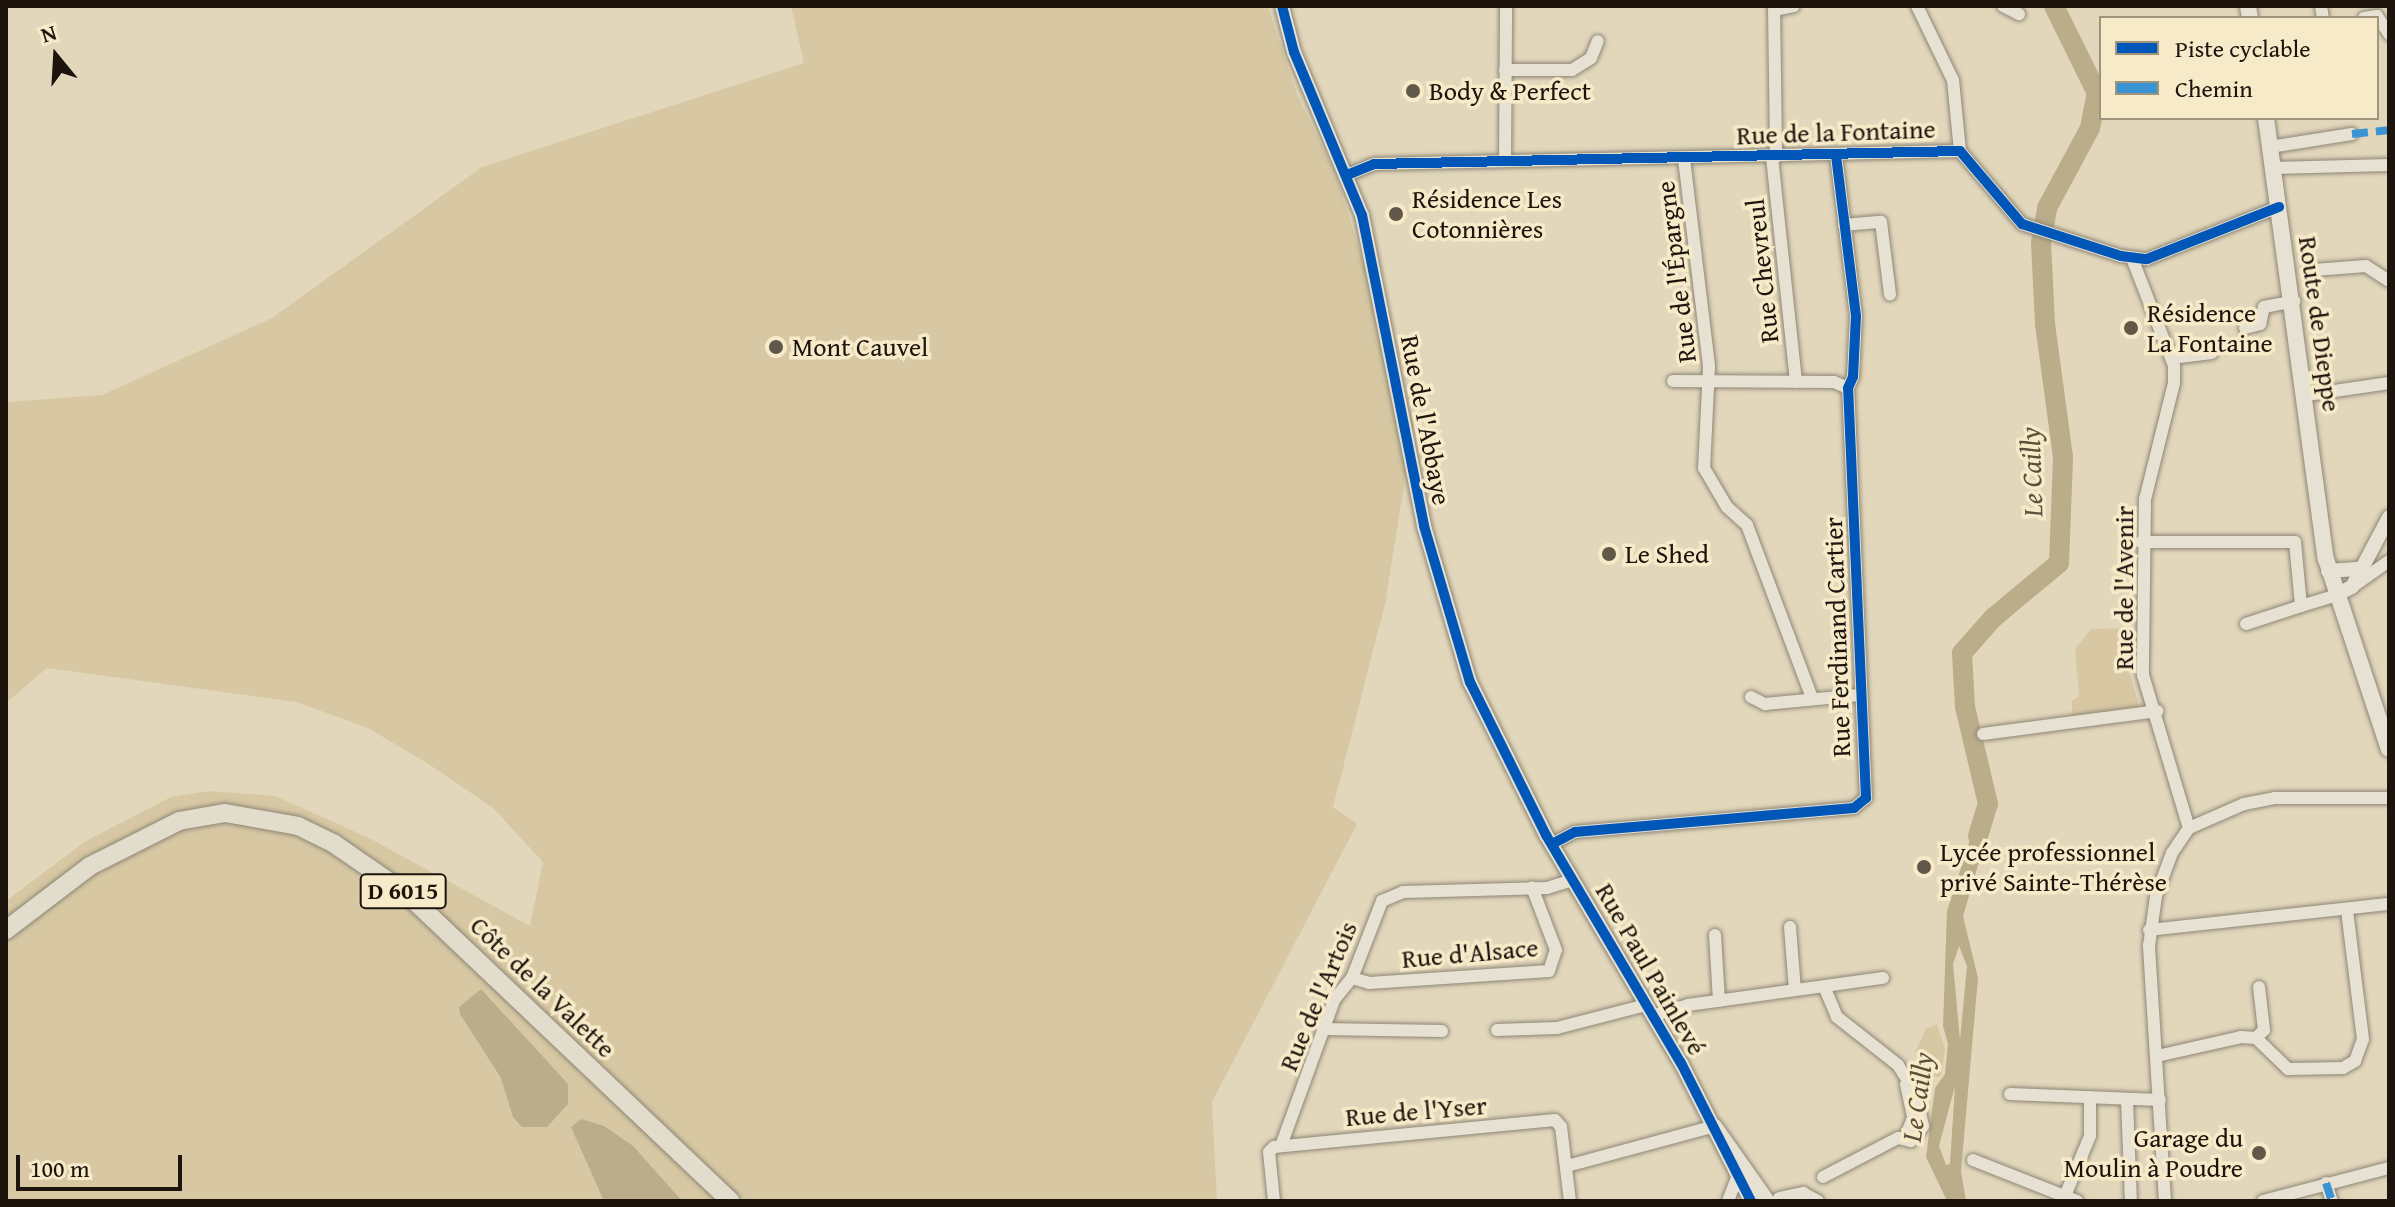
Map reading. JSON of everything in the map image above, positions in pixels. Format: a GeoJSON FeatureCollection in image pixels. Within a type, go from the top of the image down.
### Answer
{"type":"FeatureCollection","features":[{"type":"Feature","properties":{"kind":"main road","name":"Route de Dieppe"},"geometry":{"type":"LineString","coordinates":[[2266,120],[2279,207],[2302,272],[2294,301],[2324,537],[2333,570],[2345,591],[2389,749]]}},
{"type":"Feature","properties":{"kind":"main road","name":"Route de Dieppe"},"geometry":{"type":"LineString","coordinates":[[2370,680],[2389,721]]}},
{"type":"Feature","properties":{"kind":"main road","name":"Côte de la Valette"},"geometry":{"type":"LineString","coordinates":[[6,930],[90,866],[179,821],[225,813],[298,826],[333,843],[407,894],[730,1201]]}},
{"type":"Feature","properties":{"kind":"street","name":"Rue de l'Abbaye"},"geometry":{"type":"LineString","coordinates":[[1282,6],[1294,52],[1347,175],[1372,256],[1424,526],[1453,635],[1499,746],[1549,840]]}},
{"type":"Feature","properties":{"kind":"street"},"geometry":{"type":"LineString","coordinates":[[1505,161],[1506,6]]}},
{"type":"Feature","properties":{"kind":"street"},"geometry":{"type":"LineString","coordinates":[[1774,8],[1794,6]]}},
{"type":"Feature","properties":{"kind":"street"},"geometry":{"type":"LineString","coordinates":[[1917,6],[1953,80],[1960,151]]}},
{"type":"Feature","properties":{"kind":"street"},"geometry":{"type":"LineString","coordinates":[[2003,6],[2019,14]]}},
{"type":"Feature","properties":{"kind":"street","name":"Rue Chevreul"},"geometry":{"type":"LineString","coordinates":[[1774,8],[1774,157],[1796,382]]}},
{"type":"Feature","properties":{"kind":"street"},"geometry":{"type":"LineString","coordinates":[[1505,70],[1572,70],[1591,58],[1598,41]]}},
{"type":"Feature","properties":{"kind":"street"},"geometry":{"type":"LineString","coordinates":[[2270,147],[2352,134]]}},
{"type":"Feature","properties":{"kind":"street","name":"Rue de la Fontaine"},"geometry":{"type":"LineString","coordinates":[[1347,175],[1374,164],[1960,151],[2008,210],[2031,227],[2132,258],[2147,259],[2279,207]]}},
{"type":"Feature","properties":{"kind":"street","name":"Rue Ferdinand Cartier"},"geometry":{"type":"LineString","coordinates":[[1549,840],[1575,832],[1854,808],[1866,798],[1848,388],[1856,316],[1836,156]]}},
{"type":"Feature","properties":{"kind":"street","name":"Rue de l'Épargne"},"geometry":{"type":"LineString","coordinates":[[1684,159],[1710,380],[1704,397],[1707,478],[1727,507],[1747,525],[1812,698]]}},
{"type":"Feature","properties":{"kind":"street"},"geometry":{"type":"LineString","coordinates":[[2273,168],[2389,165]]}},
{"type":"Feature","properties":{"kind":"street"},"geometry":{"type":"LineString","coordinates":[[1844,225],[1881,222],[1890,294]]}},
{"type":"Feature","properties":{"kind":"street","name":"Rue de l'Avenir"},"geometry":{"type":"LineString","coordinates":[[2132,258],[2171,358],[2174,383],[2145,499],[2141,542],[2143,675],[2157,711],[2189,828]]}},
{"type":"Feature","properties":{"kind":"street"},"geometry":{"type":"LineString","coordinates":[[2302,272],[2366,266],[2389,281]]}},
{"type":"Feature","properties":{"kind":"street"},"geometry":{"type":"LineString","coordinates":[[2245,328],[2260,324],[2261,308],[2294,301]]}},
{"type":"Feature","properties":{"kind":"street"},"geometry":{"type":"LineString","coordinates":[[2171,358],[2212,353]]}},
{"type":"Feature","properties":{"kind":"street"},"geometry":{"type":"LineString","coordinates":[[1673,381],[1834,382],[1848,388]]}},
{"type":"Feature","properties":{"kind":"street"},"geometry":{"type":"LineString","coordinates":[[2307,395],[2389,383]]}},
{"type":"Feature","properties":{"kind":"street"},"geometry":{"type":"LineString","coordinates":[[2345,591],[2389,517]]}},
{"type":"Feature","properties":{"kind":"street"},"geometry":{"type":"LineString","coordinates":[[2141,542],[2295,542],[2301,606]]}},
{"type":"Feature","properties":{"kind":"street"},"geometry":{"type":"LineString","coordinates":[[2246,624],[2345,591],[2389,561]]}},
{"type":"Feature","properties":{"kind":"street"},"geometry":{"type":"LineString","coordinates":[[2333,570],[2376,568]]}},
{"type":"Feature","properties":{"kind":"street"},"geometry":{"type":"LineString","coordinates":[[1751,697],[1765,704],[1860,695]]}},
{"type":"Feature","properties":{"kind":"street"},"geometry":{"type":"LineString","coordinates":[[1983,734],[2157,711]]}},
{"type":"Feature","properties":{"kind":"street"},"geometry":{"type":"LineString","coordinates":[[2165,1201],[2149,930],[2163,872],[2189,828],[2257,801],[2389,798]]}},
{"type":"Feature","properties":{"kind":"street","name":"Rue Paul Painlevé"},"geometry":{"type":"LineString","coordinates":[[1549,840],[1715,1126]]}},
{"type":"Feature","properties":{"kind":"street"},"geometry":{"type":"LineString","coordinates":[[1532,887],[1573,880]]}},
{"type":"Feature","properties":{"kind":"street","name":"Rue de l'Artois"},"geometry":{"type":"LineString","coordinates":[[1274,1201],[1269,1152],[1281,1146],[1338,992],[1352,978],[1379,907],[1388,896],[1532,887]]}},
{"type":"Feature","properties":{"kind":"street","name":"Rue d'Alsace"},"geometry":{"type":"LineString","coordinates":[[1352,978],[1369,983],[1549,971],[1556,950],[1532,887]]}},
{"type":"Feature","properties":{"kind":"street"},"geometry":{"type":"LineString","coordinates":[[2149,930],[2347,911],[2389,904]]}},
{"type":"Feature","properties":{"kind":"street"},"geometry":{"type":"LineString","coordinates":[[2256,1038],[2288,1069],[2343,1068],[2355,1061],[2363,1039],[2347,911]]}},
{"type":"Feature","properties":{"kind":"street"},"geometry":{"type":"LineString","coordinates":[[1790,927],[1795,990]]}},
{"type":"Feature","properties":{"kind":"street"},"geometry":{"type":"LineString","coordinates":[[1715,935],[1719,1001]]}},
{"type":"Feature","properties":{"kind":"street"},"geometry":{"type":"LineString","coordinates":[[1497,1030],[1557,1028],[1649,1010],[1883,978]]}},
{"type":"Feature","properties":{"kind":"street"},"geometry":{"type":"LineString","coordinates":[[1823,1177],[1898,1138],[1911,1141],[1921,1134],[1920,1103],[1907,1081],[1888,1056],[1837,1017],[1824,987]]}},
{"type":"Feature","properties":{"kind":"street"},"geometry":{"type":"LineString","coordinates":[[2157,1056],[2256,1038],[2264,1030],[2259,987]]}},
{"type":"Feature","properties":{"kind":"street"},"geometry":{"type":"LineString","coordinates":[[1323,1029],[1442,1031]]}},
{"type":"Feature","properties":{"kind":"street"},"geometry":{"type":"LineString","coordinates":[[1907,1081],[1913,1118],[1907,1133]]}},
{"type":"Feature","properties":{"kind":"street"},"geometry":{"type":"LineString","coordinates":[[2010,1094],[2160,1100]]}},
{"type":"Feature","properties":{"kind":"street"},"geometry":{"type":"LineString","coordinates":[[1973,1160],[2071,1199],[2090,1136],[2090,1097]]}},
{"type":"Feature","properties":{"kind":"street"},"geometry":{"type":"LineString","coordinates":[[2127,1099],[2131,1201]]}},
{"type":"Feature","properties":{"kind":"street","name":"Rue de l'Yser"},"geometry":{"type":"LineString","coordinates":[[1281,1146],[1555,1120],[1561,1127],[1567,1166]]}},
{"type":"Feature","properties":{"kind":"street"},"geometry":{"type":"LineString","coordinates":[[1570,1201],[1567,1166],[1715,1126]]}},
{"type":"Feature","properties":{"kind":"street"},"geometry":{"type":"LineString","coordinates":[[1715,1126],[1718,1143],[1751,1201]]}},
{"type":"Feature","properties":{"kind":"street"},"geometry":{"type":"LineString","coordinates":[[1715,1126],[1773,1200],[1803,1193],[1818,1201]]}},
{"type":"Feature","properties":{"kind":"street"},"geometry":{"type":"LineString","coordinates":[[2263,1201],[2389,1168]]}},
{"type":"Feature","properties":{"kind":"street"},"geometry":{"type":"LineString","coordinates":[[1728,1201],[1738,1175]]}},
{"type":"Feature","properties":{"kind":"street"},"geometry":{"type":"LineString","coordinates":[[2326,1183],[2332,1201]]}},
{"type":"Feature","properties":{"kind":"shaded area"},"geometry":{"type":"Polygon","coordinates":[[[791,6],[1268,6],[1297,94],[1336,175],[1414,424],[1385,604],[1333,807],[1357,824],[1212,1102],[1217,1201],[6,1201],[6,901],[86,841],[171,797],[209,791],[275,796],[369,838],[530,926],[543,862],[493,808],[430,765],[368,728],[296,702],[47,668],[6,703],[6,402],[102,395],[272,318],[482,167],[804,63],[791,6]]]}},
{"type":"Feature","properties":{"kind":"shaded area"},"geometry":{"type":"Polygon","coordinates":[[[2129,628],[2130,675],[2140,709],[2072,719],[2072,701],[2079,696],[2075,649],[2091,629],[2129,628]]]}},
{"type":"Feature","properties":{"kind":"shaded area"},"geometry":{"type":"Polygon","coordinates":[[[1994,811],[1963,916],[1978,978],[1961,1171],[1966,1201],[1947,1201],[1926,1157],[1935,1088],[1945,1074],[1948,1044],[1943,1026],[1947,911],[1979,812],[1994,811]],[[1959,946],[1953,964],[1960,1040],[1967,966],[1959,946]],[[1955,1086],[1939,1146],[1946,1165],[1950,1164],[1955,1086]]]}},
{"type":"Feature","properties":{"kind":"shaded area"},"geometry":{"type":"Polygon","coordinates":[[[481,989],[568,1084],[568,1104],[547,1127],[522,1127],[513,1117],[501,1078],[460,1014],[459,1007],[481,989]]]}},
{"type":"Feature","properties":{"kind":"shaded area"},"geometry":{"type":"Polygon","coordinates":[[[1937,1024],[1945,1049],[1941,1076],[1932,1078],[1917,1061],[1916,1050],[1926,1029],[1937,1024]]]}},
{"type":"Feature","properties":{"kind":"shaded area"},"geometry":{"type":"Polygon","coordinates":[[[581,1119],[604,1126],[633,1146],[682,1201],[604,1201],[571,1127],[581,1119]]]}},
{"type":"Feature","properties":{"kind":"waterway","name":"Le Cailly"},"geometry":{"type":"LineString","coordinates":[[1978,836],[1988,804],[1965,707],[1962,653],[1993,618],[2059,563],[2063,457],[2045,324],[2041,243],[2047,208],[2090,128],[2097,93],[2054,6]]}},
{"type":"Feature","properties":{"kind":"tunnel"},"geometry":{"type":"LineString","coordinates":[[2301,272],[2314,270]]}},
{"type":"Feature","properties":{"kind":"marked path"},"geometry":{"type":"LineString","coordinates":[[2352,134],[2389,130]]}},
{"type":"Feature","properties":{"kind":"marked path"},"geometry":{"type":"LineString","coordinates":[[2326,1183],[2332,1201]]}},
{"type":"Feature","properties":{"kind":"cycle path"},"geometry":{"type":"LineString","coordinates":[[1282,6],[1294,52],[1362,215],[1424,526],[1470,682],[1546,835],[1681,1063],[1751,1201]]}},
{"type":"Feature","properties":{"kind":"cycle path"},"geometry":{"type":"LineString","coordinates":[[1347,175],[1374,164],[1960,151],[2022,224],[2121,256],[2147,259],[2279,207]]}},
{"type":"Feature","properties":{"kind":"cycle path"},"geometry":{"type":"LineString","coordinates":[[1552,844],[1575,832],[1854,808],[1866,798],[1848,388],[1853,377],[1856,316],[1836,156]]}},
{"type":"Feature","properties":{"kind":"place","name":"Body & Perfect"},"geometry":{"type":"Point","coordinates":[1413,91]}},
{"type":"Feature","properties":{"kind":"place","name":"Résidence Les Cotonnières"},"geometry":{"type":"Point","coordinates":[1396,214]}},
{"type":"Feature","properties":{"kind":"place","name":"Résidence La Fontaine"},"geometry":{"type":"Point","coordinates":[2131,328]}},
{"type":"Feature","properties":{"kind":"place","name":"Mont Cauvel"},"geometry":{"type":"Point","coordinates":[776,347]}},
{"type":"Feature","properties":{"kind":"place","name":"Le Shed"},"geometry":{"type":"Point","coordinates":[1609,554]}},
{"type":"Feature","properties":{"kind":"place","name":"Lycée professionnel privé Sainte-Thérèse"},"geometry":{"type":"Point","coordinates":[1924,867]}},
{"type":"Feature","properties":{"kind":"place","name":"Garage du Moulin à Poudre"},"geometry":{"type":"Point","coordinates":[2259,1153]}}]}
